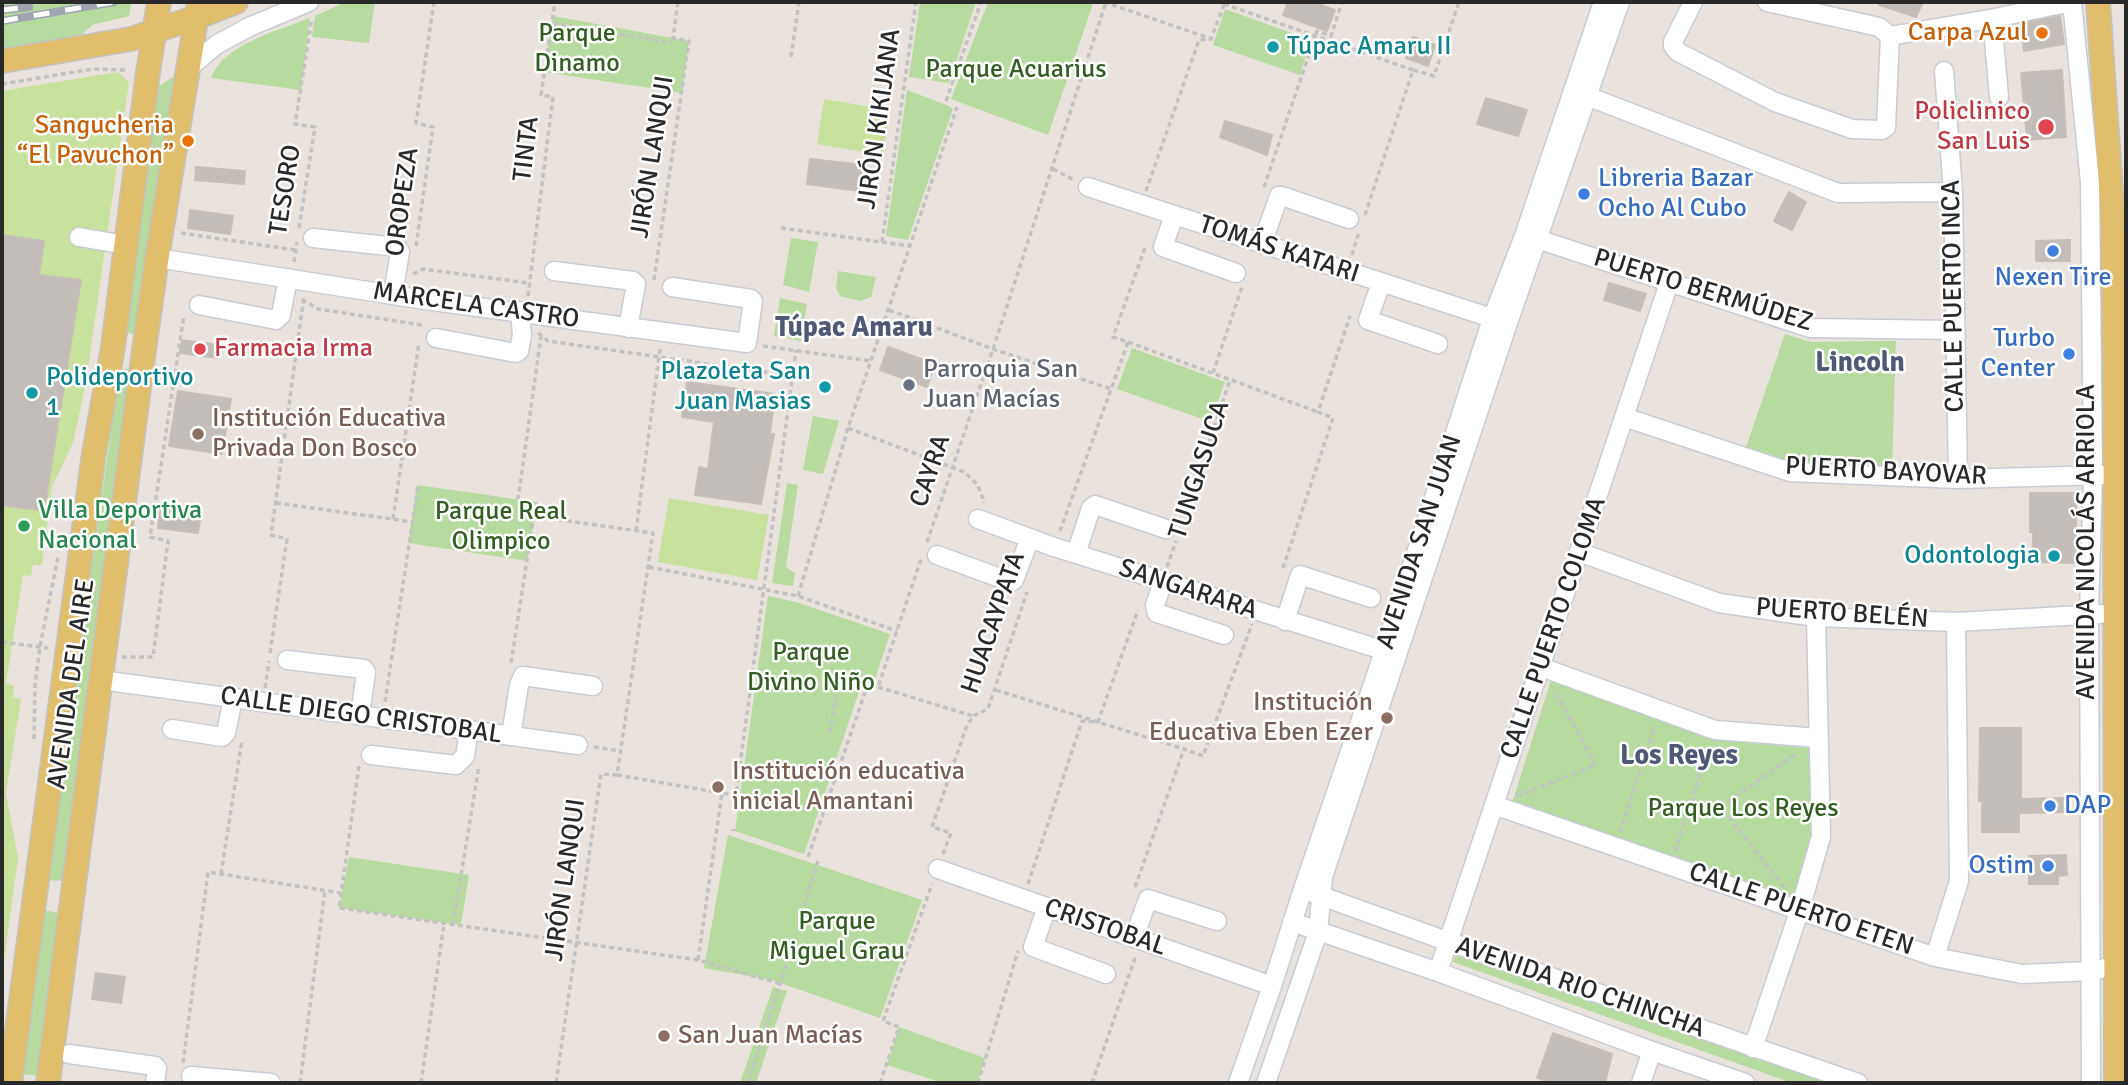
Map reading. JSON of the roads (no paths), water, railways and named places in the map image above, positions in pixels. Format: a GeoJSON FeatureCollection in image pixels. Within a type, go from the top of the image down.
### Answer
{"type":"FeatureCollection","features":[{"type":"Feature","properties":{"kind":"main road","name":"AVENIDA DEL AIRE"},"geometry":{"type":"LineString","coordinates":[[10,1083],[94,453],[113,347],[159,2]]}},
{"type":"Feature","properties":{"kind":"main road"},"geometry":{"type":"LineString","coordinates":[[2,61],[131,39],[155,31],[198,10],[236,2]]}},
{"type":"Feature","properties":{"kind":"main road","name":"AVENIDA NICOLÁS ARRIOLA"},"geometry":{"type":"LineString","coordinates":[[2098,2],[2112,206],[2115,383],[2104,475],[2115,614],[2116,1083]]}},
{"type":"Feature","properties":{"kind":"main road","name":"AVENIDA DEL AIRE"},"geometry":{"type":"LineString","coordinates":[[48,1083],[144,350],[198,10]]}},
{"type":"Feature","properties":{"kind":"main road"},"geometry":{"type":"LineString","coordinates":[[113,347],[144,350]]}},
{"type":"Feature","properties":{"kind":"main road"},"geometry":{"type":"LineString","coordinates":[[35,890],[72,895]]}},
{"type":"Feature","properties":{"kind":"street","name":"AVENIDA SAN JUAN"},"geometry":{"type":"LineString","coordinates":[[1266,1083],[1318,932],[1323,877],[1391,653],[1500,321],[1524,236],[1603,2]]}},
{"type":"Feature","properties":{"kind":"street","name":"AVENIDA SAN JUAN"},"geometry":{"type":"LineString","coordinates":[[1500,321],[1538,239],[1620,2]]}},
{"type":"Feature","properties":{"kind":"street"},"geometry":{"type":"LineString","coordinates":[[1693,2],[1674,42],[1675,49],[1775,103],[1852,129],[1882,130],[1886,127],[1890,36]]}},
{"type":"Feature","properties":{"kind":"street"},"geometry":{"type":"LineString","coordinates":[[1767,2],[1879,27],[1890,36],[2072,2],[2090,182],[2104,475],[2089,613],[2091,1083]]}},
{"type":"Feature","properties":{"kind":"street"},"geometry":{"type":"LineString","coordinates":[[189,68],[216,45],[249,27],[311,6]]}},
{"type":"Feature","properties":{"kind":"street"},"geometry":{"type":"LineString","coordinates":[[1995,18],[1999,97]]}},
{"type":"Feature","properties":{"kind":"street","name":"CALLE PUERTO INCA"},"geometry":{"type":"LineString","coordinates":[[1944,71],[1953,192],[1958,479]]}},
{"type":"Feature","properties":{"kind":"street"},"geometry":{"type":"LineString","coordinates":[[1587,96],[1838,193],[1953,192]]}},
{"type":"Feature","properties":{"kind":"street","name":"TOMÁS KATARI"},"geometry":{"type":"LineString","coordinates":[[1088,187],[1500,321]]}},
{"type":"Feature","properties":{"kind":"street"},"geometry":{"type":"LineString","coordinates":[[1262,244],[1279,197],[1282,196],[1349,219]]}},
{"type":"Feature","properties":{"kind":"street"},"geometry":{"type":"LineString","coordinates":[[1158,210],[1163,247],[1240,277]]}},
{"type":"Feature","properties":{"kind":"street"},"geometry":{"type":"LineString","coordinates":[[79,237],[126,246]]}},
{"type":"Feature","properties":{"kind":"street"},"geometry":{"type":"LineString","coordinates":[[313,238],[397,247],[409,297]]}},
{"type":"Feature","properties":{"kind":"street","name":"PUERTO BERMÚDEZ"},"geometry":{"type":"LineString","coordinates":[[1538,239],[1810,328],[1956,330]]}},
{"type":"Feature","properties":{"kind":"street","name":"MARCELA CASTRO"},"geometry":{"type":"LineString","coordinates":[[157,258],[293,282],[522,315],[747,343],[753,301],[751,299],[673,287]]}},
{"type":"Feature","properties":{"kind":"street"},"geometry":{"type":"LineString","coordinates":[[554,271],[633,281],[636,284],[628,328]]}},
{"type":"Feature","properties":{"kind":"street"},"geometry":{"type":"LineString","coordinates":[[193,305],[276,320],[281,315],[293,282]]}},
{"type":"Feature","properties":{"kind":"street"},"geometry":{"type":"LineString","coordinates":[[1381,283],[1368,320],[1438,344]]}},
{"type":"Feature","properties":{"kind":"street","name":"CALLE PUERTO COLOMA"},"geometry":{"type":"LineString","coordinates":[[1438,972],[1669,283]]}},
{"type":"Feature","properties":{"kind":"street"},"geometry":{"type":"LineString","coordinates":[[428,338],[516,353],[519,351],[522,335],[522,315]]}},
{"type":"Feature","properties":{"kind":"street","name":"PUERTO BAYOVAR"},"geometry":{"type":"LineString","coordinates":[[1624,417],[1790,472],[1958,479],[2104,475]]}},
{"type":"Feature","properties":{"kind":"street"},"geometry":{"type":"LineString","coordinates":[[1076,554],[1091,508],[1095,505],[1166,529]]}},
{"type":"Feature","properties":{"kind":"street","name":"SANGARARA"},"geometry":{"type":"LineString","coordinates":[[978,519],[1076,554],[1391,653]]}},
{"type":"Feature","properties":{"kind":"street"},"geometry":{"type":"LineString","coordinates":[[928,553],[1011,582],[1030,538]]}},
{"type":"Feature","properties":{"kind":"street","name":"PUERTO BELÉN"},"geometry":{"type":"LineString","coordinates":[[1579,552],[1719,603],[1816,617],[1956,622],[2089,613],[2115,614]]}},
{"type":"Feature","properties":{"kind":"street"},"geometry":{"type":"LineString","coordinates":[[1285,621],[1300,575],[1371,598]]}},
{"type":"Feature","properties":{"kind":"street"},"geometry":{"type":"LineString","coordinates":[[1156,579],[1157,613],[1224,635]]}},
{"type":"Feature","properties":{"kind":"street"},"geometry":{"type":"LineString","coordinates":[[1753,1048],[1800,909],[1821,836],[1816,617]]}},
{"type":"Feature","properties":{"kind":"street"},"geometry":{"type":"LineString","coordinates":[[1935,957],[1959,881],[1956,622]]}},
{"type":"Feature","properties":{"kind":"street","name":"AVENIDA SAN JUAN"},"geometry":{"type":"LineString","coordinates":[[1238,1083],[1303,889],[1391,653]]}},
{"type":"Feature","properties":{"kind":"street"},"geometry":{"type":"LineString","coordinates":[[287,660],[364,669],[366,672],[360,715]]}},
{"type":"Feature","properties":{"kind":"street"},"geometry":{"type":"LineString","coordinates":[[1541,667],[1715,730],[1819,738]]}},
{"type":"Feature","properties":{"kind":"street"},"geometry":{"type":"LineString","coordinates":[[511,736],[519,685],[523,676],[593,686]]}},
{"type":"Feature","properties":{"kind":"street","name":"CALLE DIEGO CRISTOBAL"},"geometry":{"type":"LineString","coordinates":[[101,680],[578,745]]}},
{"type":"Feature","properties":{"kind":"street"},"geometry":{"type":"LineString","coordinates":[[172,729],[222,737],[226,733],[233,698]]}},
{"type":"Feature","properties":{"kind":"street"},"geometry":{"type":"LineString","coordinates":[[366,756],[456,765],[465,756],[477,731]]}},
{"type":"Feature","properties":{"kind":"street","name":"CALLE PUERTO ETEN"},"geometry":{"type":"LineString","coordinates":[[1494,805],[1935,957],[2022,974],[2091,971],[2115,966]]}},
{"type":"Feature","properties":{"kind":"street","name":"CRISTOBAL"},"geometry":{"type":"LineString","coordinates":[[937,869],[1272,986]]}},
{"type":"Feature","properties":{"kind":"street","name":"AVENIDA RIO CHINCHA"},"geometry":{"type":"LineString","coordinates":[[1303,889],[1858,1083]]}},
{"type":"Feature","properties":{"kind":"street"},"geometry":{"type":"LineString","coordinates":[[1137,939],[1148,899],[1217,921]]}},
{"type":"Feature","properties":{"kind":"street"},"geometry":{"type":"LineString","coordinates":[[1047,907],[1033,947],[1106,974]]}},
{"type":"Feature","properties":{"kind":"street","name":"AVENIDA RIO CHINCHA"},"geometry":{"type":"LineString","coordinates":[[1292,922],[1745,1083]]}},
{"type":"Feature","properties":{"kind":"street"},"geometry":{"type":"LineString","coordinates":[[1641,1083],[1652,1051]]}},
{"type":"Feature","properties":{"kind":"street"},"geometry":{"type":"LineString","coordinates":[[69,1054],[155,1066],[158,1069],[155,1083]]}},
{"type":"Feature","properties":{"kind":"street"},"geometry":{"type":"LineString","coordinates":[[187,1073],[271,1083]]}},
{"type":"Feature","properties":{"kind":"railway"},"geometry":{"type":"LineString","coordinates":[[2,21],[114,2]]}},
{"type":"Feature","properties":{"kind":"railway"},"geometry":{"type":"LineString","coordinates":[[2,10],[29,7]]}},
{"type":"Feature","properties":{"kind":"place","name":"Carpa Azul"},"geometry":{"type":"Point","coordinates":[2042,33]}},
{"type":"Feature","properties":{"kind":"place","name":"Túpac Amaru II"},"geometry":{"type":"Point","coordinates":[1273,47]}},
{"type":"Feature","properties":{"kind":"place","name":"Policlinico San Luis"},"geometry":{"type":"Point","coordinates":[2046,127]}},
{"type":"Feature","properties":{"kind":"place","name":"Sangucheria “El Pavuchon”"},"geometry":{"type":"Point","coordinates":[188,141]}},
{"type":"Feature","properties":{"kind":"place","name":"Libreria Bazar Ocho Al Cubo"},"geometry":{"type":"Point","coordinates":[1584,194]}},
{"type":"Feature","properties":{"kind":"place","name":"Nexen Tire"},"geometry":{"type":"Point","coordinates":[2053,251]}},
{"type":"Feature","properties":{"kind":"place","name":"Farmacia Irma"},"geometry":{"type":"Point","coordinates":[200,349]}},
{"type":"Feature","properties":{"kind":"place","name":"Turbo Center"},"geometry":{"type":"Point","coordinates":[2069,354]}},
{"type":"Feature","properties":{"kind":"place","name":"Parroquia San Juan Macías"},"geometry":{"type":"Point","coordinates":[909,385]}},
{"type":"Feature","properties":{"kind":"place","name":"Plazoleta San Juan Masias"},"geometry":{"type":"Point","coordinates":[825,387]}},
{"type":"Feature","properties":{"kind":"place","name":"Polideportivo 1"},"geometry":{"type":"Point","coordinates":[32,393]}},
{"type":"Feature","properties":{"kind":"place","name":"Institución Educativa Privada Don Bosco"},"geometry":{"type":"Point","coordinates":[198,434]}},
{"type":"Feature","properties":{"kind":"place","name":"Villa Deportiva Nacional"},"geometry":{"type":"Point","coordinates":[24,526]}},
{"type":"Feature","properties":{"kind":"place","name":"Odontologia"},"geometry":{"type":"Point","coordinates":[2054,556]}},
{"type":"Feature","properties":{"kind":"place","name":"Institución Educativa Eben Ezer"},"geometry":{"type":"Point","coordinates":[1387,718]}},
{"type":"Feature","properties":{"kind":"place","name":"Institución educativa inicial Amantani"},"geometry":{"type":"Point","coordinates":[718,787]}},
{"type":"Feature","properties":{"kind":"place","name":"DAP"},"geometry":{"type":"Point","coordinates":[2050,806]}},
{"type":"Feature","properties":{"kind":"place","name":"Ostim"},"geometry":{"type":"Point","coordinates":[2048,866]}},
{"type":"Feature","properties":{"kind":"place","name":"San Juan Macías"},"geometry":{"type":"Point","coordinates":[664,1036]}},
{"type":"Feature","properties":{"kind":"district","name":"Túpac Amaru"},"geometry":{"type":"Point","coordinates":[854,329]}},
{"type":"Feature","properties":{"kind":"district","name":"Lincoln"},"geometry":{"type":"Point","coordinates":[1860,364]}},
{"type":"Feature","properties":{"kind":"district","name":"Los Reyes"},"geometry":{"type":"Point","coordinates":[1679,757]}},
{"type":"Feature","properties":{"kind":"park label","name":"Parque Dinamo"},"geometry":{"type":"Point","coordinates":[577,49]}},
{"type":"Feature","properties":{"kind":"park label","name":"Parque Acuarius"},"geometry":{"type":"Point","coordinates":[1016,70]}},
{"type":"Feature","properties":{"kind":"park label","name":"Parque Real Olimpico"},"geometry":{"type":"Point","coordinates":[501,527]}},
{"type":"Feature","properties":{"kind":"park label","name":"Parque Divino Niño"},"geometry":{"type":"Point","coordinates":[811,668]}},
{"type":"Feature","properties":{"kind":"park label","name":"Parque Los Reyes"},"geometry":{"type":"Point","coordinates":[1743,809]}},
{"type":"Feature","properties":{"kind":"park label","name":"Parque Miguel Grau"},"geometry":{"type":"Point","coordinates":[837,937]}}]}
